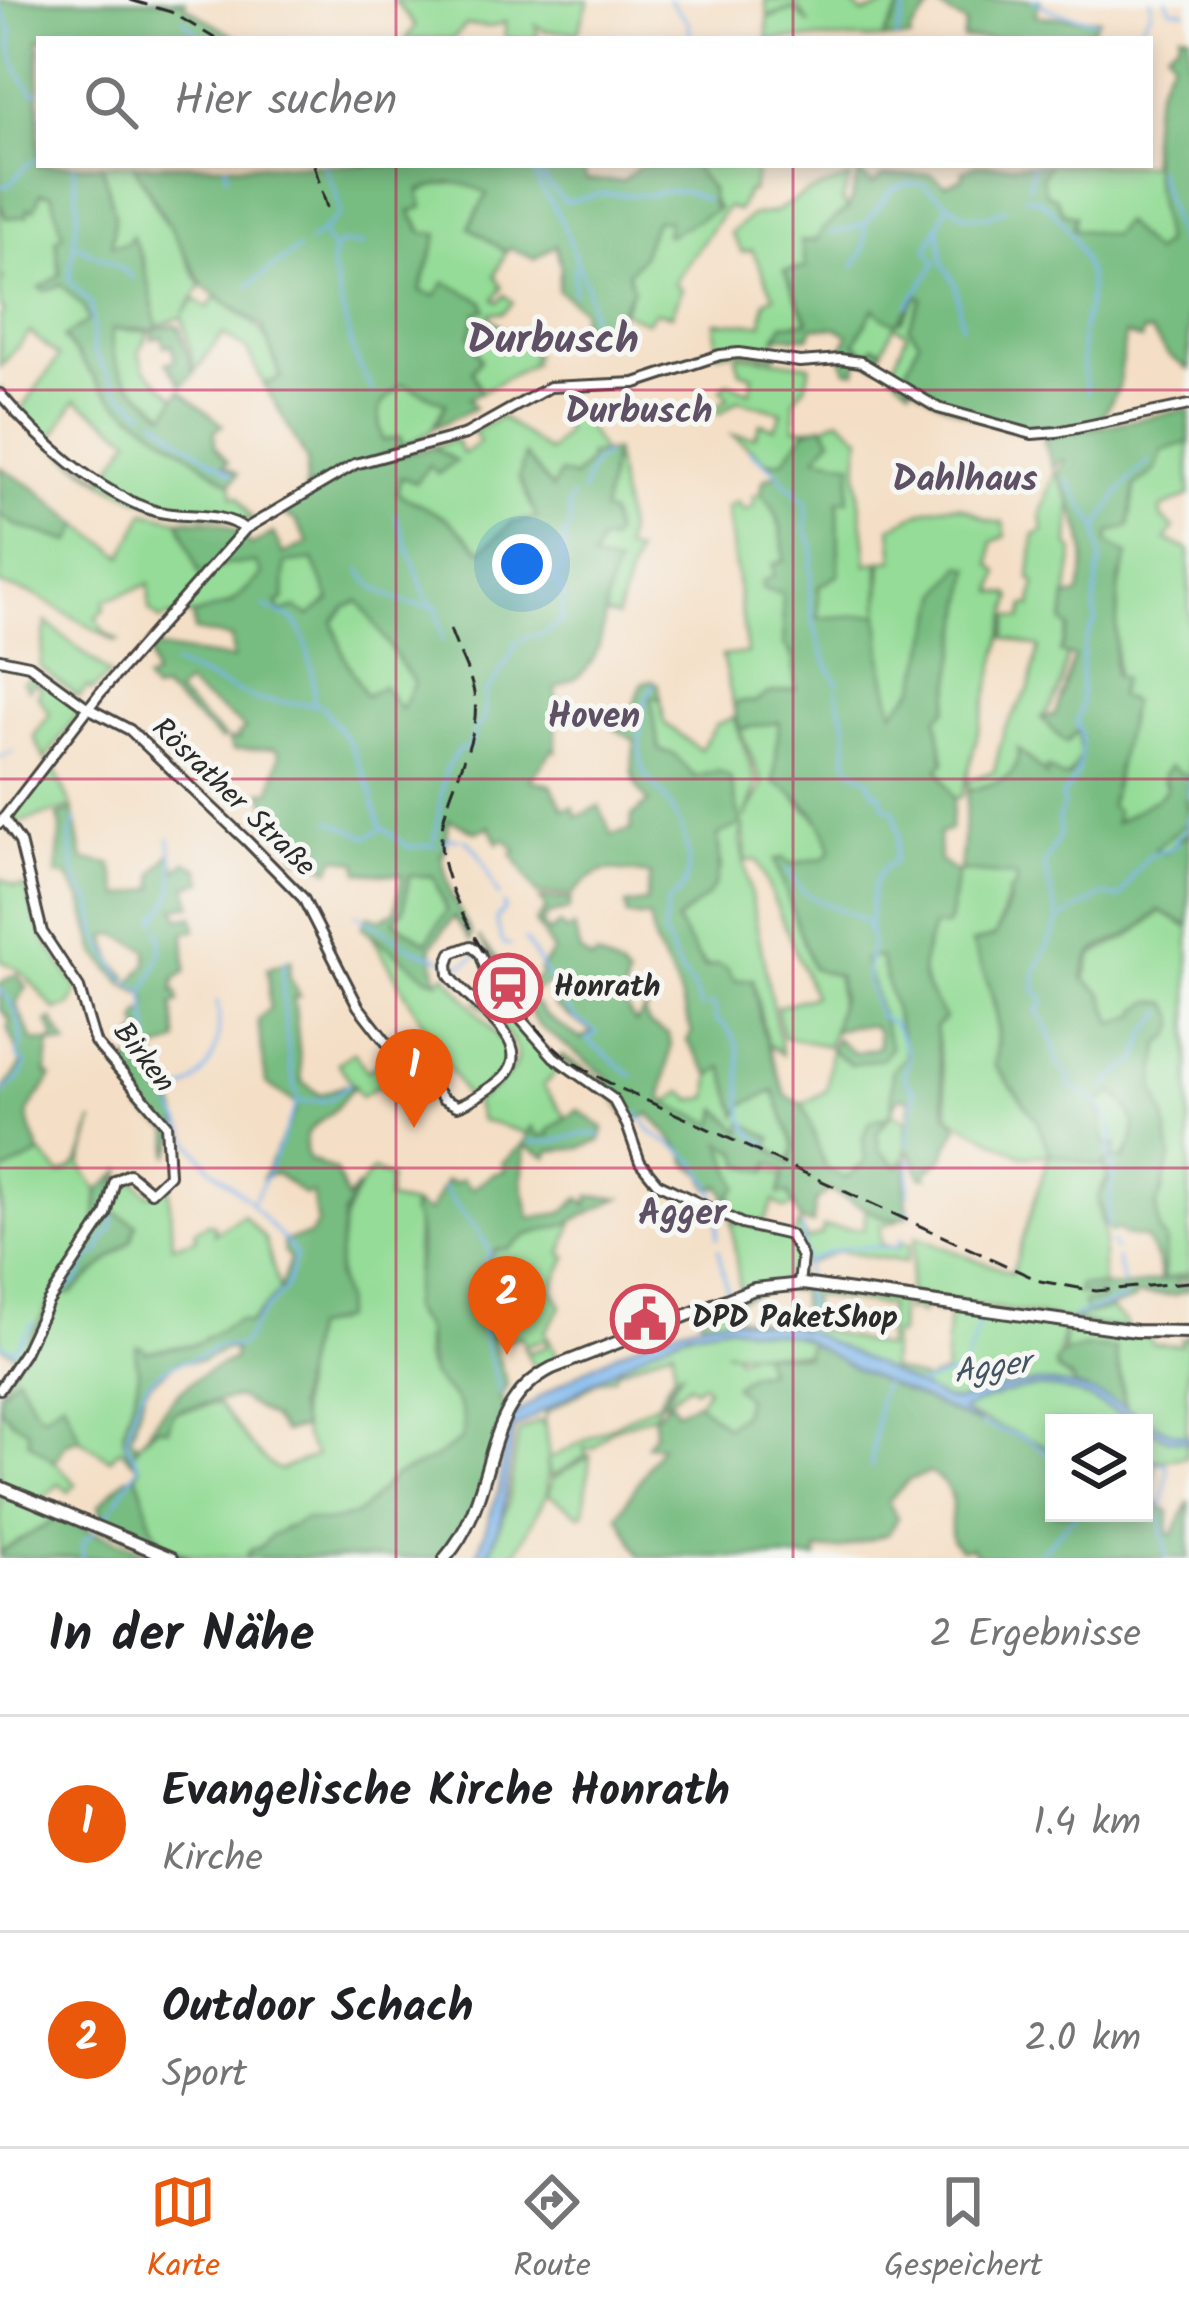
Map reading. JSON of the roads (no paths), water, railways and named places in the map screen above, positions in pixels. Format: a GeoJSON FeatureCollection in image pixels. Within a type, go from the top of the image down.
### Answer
{"type":"FeatureCollection","features":[{"type":"Feature","properties":{"kind":"main road"},"geometry":{"type":"LineString","coordinates":[[446,1558],[478,1508],[504,1414],[536,1377],[754,1289],[800,1278],[816,1286],[1136,1331],[1189,1332]]}},
{"type":"Feature","properties":{"kind":"main road"},"geometry":{"type":"LineString","coordinates":[[0,1487],[171,1558]]}},
{"type":"Feature","properties":{"kind":"street"},"geometry":{"type":"LineString","coordinates":[[2,821],[88,708],[257,520],[359,462],[466,434],[550,387],[635,382],[730,353],[800,362],[861,362],[946,411],[1021,432],[1058,432],[1189,405]]}},
{"type":"Feature","properties":{"kind":"street"},"geometry":{"type":"LineString","coordinates":[[0,394],[50,447],[129,500],[169,514],[257,520]]}},
{"type":"Feature","properties":{"kind":"street"},"geometry":{"type":"LineString","coordinates":[[231,521],[245,530]]}},
{"type":"Feature","properties":{"kind":"street","name":"Rösrather Straße"},"geometry":{"type":"LineString","coordinates":[[0,659],[29,665],[88,708],[130,730],[303,898],[358,1006],[391,1047],[429,1078],[446,1102],[457,1106],[502,1080],[512,1071],[515,1057],[506,1035],[449,975],[448,961],[460,948],[471,946],[479,951],[488,976],[510,1007],[562,1064],[613,1099],[640,1162],[657,1183],[742,1224],[790,1235],[800,1251],[800,1278]]}},
{"type":"Feature","properties":{"kind":"street","name":"Birken"},"geometry":{"type":"LineString","coordinates":[[0,1389],[102,1221],[115,1181],[130,1174],[152,1192],[163,1184],[170,1168],[166,1124],[95,1042],[80,988],[42,932],[20,842],[2,821]]}},
{"type":"Feature","properties":{"kind":"water"},"geometry":{"type":"Polygon","coordinates":[[[729,1318],[792,1327],[944,1399],[1056,1383],[1097,1394],[1136,1414],[1118,1414],[1070,1392],[1032,1388],[962,1410],[983,1425],[858,1370],[799,1337],[727,1325],[690,1331],[653,1347],[513,1429],[503,1515],[487,1558],[476,1558],[499,1489],[505,1429],[515,1414],[589,1368],[647,1340],[703,1321],[729,1318]]]}},
{"type":"Feature","properties":{"kind":"water"},"geometry":{"type":"Polygon","coordinates":[[[1153,1424],[1189,1436],[1189,1442],[1153,1432],[1153,1424]]]}},
{"type":"Feature","properties":{"kind":"waterway"},"geometry":{"type":"LineString","coordinates":[[669,0],[688,22],[690,36]]}},
{"type":"Feature","properties":{"kind":"waterway"},"geometry":{"type":"LineString","coordinates":[[897,36],[908,0]]}},
{"type":"Feature","properties":{"kind":"waterway"},"geometry":{"type":"LineString","coordinates":[[1033,0],[1054,11],[1096,21]]}},
{"type":"Feature","properties":{"kind":"waterway"},"geometry":{"type":"LineString","coordinates":[[1136,36],[1151,11],[1151,0]]}},
{"type":"Feature","properties":{"kind":"waterway"},"geometry":{"type":"LineString","coordinates":[[1167,0],[1170,9],[1185,11]]}},
{"type":"Feature","properties":{"kind":"waterway"},"geometry":{"type":"LineString","coordinates":[[0,6],[12,32],[11,48],[20,73],[36,92]]}},
{"type":"Feature","properties":{"kind":"waterway"},"geometry":{"type":"LineString","coordinates":[[184,20],[200,36]]}},
{"type":"Feature","properties":{"kind":"waterway"},"geometry":{"type":"LineString","coordinates":[[0,186],[10,185],[36,160]]}},
{"type":"Feature","properties":{"kind":"waterway"},"geometry":{"type":"LineString","coordinates":[[74,168],[78,210],[69,280],[91,304],[94,352],[120,393],[146,412]]}},
{"type":"Feature","properties":{"kind":"waterway"},"geometry":{"type":"LineString","coordinates":[[226,168],[227,176]]}},
{"type":"Feature","properties":{"kind":"waterway"},"geometry":{"type":"LineString","coordinates":[[309,243],[340,215],[325,168]]}},
{"type":"Feature","properties":{"kind":"waterway"},"geometry":{"type":"LineString","coordinates":[[534,168],[564,202],[601,194],[673,191],[706,200]]}},
{"type":"Feature","properties":{"kind":"waterway"},"geometry":{"type":"LineString","coordinates":[[1029,186],[1032,168]]}},
{"type":"Feature","properties":{"kind":"waterway"},"geometry":{"type":"LineString","coordinates":[[533,169],[569,238],[587,288],[594,327]]}},
{"type":"Feature","properties":{"kind":"waterway"},"geometry":{"type":"LineString","coordinates":[[1156,169],[1189,264]]}},
{"type":"Feature","properties":{"kind":"waterway"},"geometry":{"type":"LineString","coordinates":[[832,234],[865,224],[893,189],[907,184],[922,184],[966,216],[988,216],[1006,208]]}},
{"type":"Feature","properties":{"kind":"waterway"},"geometry":{"type":"LineString","coordinates":[[1024,197],[1047,205],[1057,215],[1087,270],[1082,345],[1087,393]]}},
{"type":"Feature","properties":{"kind":"waterway"},"geometry":{"type":"LineString","coordinates":[[907,306],[936,263],[927,250],[948,205]]}},
{"type":"Feature","properties":{"kind":"waterway"},"geometry":{"type":"LineString","coordinates":[[854,267],[864,250],[865,224]]}},
{"type":"Feature","properties":{"kind":"waterway"},"geometry":{"type":"LineString","coordinates":[[938,225],[943,264],[955,283],[962,326]]}},
{"type":"Feature","properties":{"kind":"waterway"},"geometry":{"type":"LineString","coordinates":[[324,228],[334,253],[331,264],[353,352],[373,392]]}},
{"type":"Feature","properties":{"kind":"waterway"},"geometry":{"type":"LineString","coordinates":[[74,243],[133,278]]}},
{"type":"Feature","properties":{"kind":"waterway"},"geometry":{"type":"LineString","coordinates":[[333,249],[342,243],[364,245]]}},
{"type":"Feature","properties":{"kind":"waterway"},"geometry":{"type":"LineString","coordinates":[[248,286],[298,249]]}},
{"type":"Feature","properties":{"kind":"waterway"},"geometry":{"type":"LineString","coordinates":[[574,266],[574,294]]}},
{"type":"Feature","properties":{"kind":"waterway"},"geometry":{"type":"LineString","coordinates":[[156,418],[232,474]]}},
{"type":"Feature","properties":{"kind":"waterway"},"geometry":{"type":"LineString","coordinates":[[749,450],[795,488],[797,497],[805,499],[813,550],[813,616],[839,684]]}},
{"type":"Feature","properties":{"kind":"waterway"},"geometry":{"type":"LineString","coordinates":[[582,492],[592,465],[605,454]]}},
{"type":"Feature","properties":{"kind":"waterway"},"geometry":{"type":"LineString","coordinates":[[1136,474],[1149,461]]}},
{"type":"Feature","properties":{"kind":"waterway"},"geometry":{"type":"LineString","coordinates":[[1114,1169],[1108,1143],[1115,1131],[1097,1102],[1068,1085],[1070,1076],[1058,1064],[1051,1035],[1037,1009],[1044,1000],[1035,990],[1036,971],[1059,921],[1044,865],[1060,834],[1061,797],[1080,762],[1076,721],[1084,649],[1096,621],[1101,560],[1098,532],[1112,503],[1133,477]]}},
{"type":"Feature","properties":{"kind":"waterway"},"geometry":{"type":"LineString","coordinates":[[1067,480],[1098,529]]}},
{"type":"Feature","properties":{"kind":"waterway"},"geometry":{"type":"LineString","coordinates":[[534,635],[561,622],[564,596],[555,578],[562,569],[567,543],[562,539],[571,524],[568,504],[573,497]]}},
{"type":"Feature","properties":{"kind":"waterway"},"geometry":{"type":"LineString","coordinates":[[396,515],[427,600],[437,609],[443,641]]}},
{"type":"Feature","properties":{"kind":"waterway"},"geometry":{"type":"LineString","coordinates":[[361,570],[373,586],[392,597],[435,606]]}},
{"type":"Feature","properties":{"kind":"waterway"},"geometry":{"type":"LineString","coordinates":[[264,606],[292,619],[303,636],[312,673],[313,705]]}},
{"type":"Feature","properties":{"kind":"waterway"},"geometry":{"type":"LineString","coordinates":[[514,651],[514,644],[530,636]]}},
{"type":"Feature","properties":{"kind":"waterway"},"geometry":{"type":"LineString","coordinates":[[469,748],[484,720],[485,692],[514,651]]}},
{"type":"Feature","properties":{"kind":"waterway"},"geometry":{"type":"LineString","coordinates":[[173,664],[258,700],[317,705]]}},
{"type":"Feature","properties":{"kind":"waterway"},"geometry":{"type":"LineString","coordinates":[[654,684],[642,714],[642,764],[646,777],[678,820],[688,865],[686,880],[668,902],[663,934],[701,1008]]}},
{"type":"Feature","properties":{"kind":"waterway"},"geometry":{"type":"LineString","coordinates":[[837,690],[846,725],[848,763],[869,779],[874,793],[881,793],[884,806],[894,810],[899,835],[894,862],[876,881],[870,926]]}},
{"type":"Feature","properties":{"kind":"waterway"},"geometry":{"type":"LineString","coordinates":[[321,705],[349,742],[374,797]]}},
{"type":"Feature","properties":{"kind":"waterway"},"geometry":{"type":"LineString","coordinates":[[435,839],[445,772],[457,751],[466,748]]}},
{"type":"Feature","properties":{"kind":"waterway"},"geometry":{"type":"LineString","coordinates":[[0,758],[13,752]]}},
{"type":"Feature","properties":{"kind":"waterway"},"geometry":{"type":"LineString","coordinates":[[1189,777],[1189,785]]}},
{"type":"Feature","properties":{"kind":"waterway"},"geometry":{"type":"LineString","coordinates":[[1189,788],[1189,797]]}},
{"type":"Feature","properties":{"kind":"waterway"},"geometry":{"type":"LineString","coordinates":[[373,801],[381,827]]}},
{"type":"Feature","properties":{"kind":"waterway"},"geometry":{"type":"LineString","coordinates":[[1132,876],[1149,856],[1177,845],[1189,814]]}},
{"type":"Feature","properties":{"kind":"waterway"},"geometry":{"type":"LineString","coordinates":[[76,819],[70,837],[78,883],[93,905],[96,933],[122,977],[144,992],[153,1069]]}},
{"type":"Feature","properties":{"kind":"waterway"},"geometry":{"type":"LineString","coordinates":[[337,823],[367,837],[383,828],[409,847],[436,845]]}},
{"type":"Feature","properties":{"kind":"waterway"},"geometry":{"type":"LineString","coordinates":[[156,922],[172,891],[169,838]]}},
{"type":"Feature","properties":{"kind":"waterway"},"geometry":{"type":"LineString","coordinates":[[444,844],[448,838],[458,839]]}},
{"type":"Feature","properties":{"kind":"waterway"},"geometry":{"type":"LineString","coordinates":[[464,839],[481,858],[499,896]]}},
{"type":"Feature","properties":{"kind":"waterway"},"geometry":{"type":"LineString","coordinates":[[787,869],[813,898],[866,922],[872,942]]}},
{"type":"Feature","properties":{"kind":"waterway"},"geometry":{"type":"LineString","coordinates":[[1059,920],[1103,895],[1120,898],[1132,879]]}},
{"type":"Feature","properties":{"kind":"waterway"},"geometry":{"type":"LineString","coordinates":[[503,904],[496,919],[502,943],[510,945]]}},
{"type":"Feature","properties":{"kind":"waterway"},"geometry":{"type":"LineString","coordinates":[[356,914],[414,949],[445,960]]}},
{"type":"Feature","properties":{"kind":"waterway"},"geometry":{"type":"LineString","coordinates":[[145,990],[160,953],[159,930]]}},
{"type":"Feature","properties":{"kind":"waterway"},"geometry":{"type":"LineString","coordinates":[[525,940],[573,1017],[597,1033],[586,1039],[633,1076]]}},
{"type":"Feature","properties":{"kind":"waterway"},"geometry":{"type":"LineString","coordinates":[[872,945],[869,985],[879,1016],[895,1025],[908,1053],[904,1076],[915,1090],[911,1118]]}},
{"type":"Feature","properties":{"kind":"waterway"},"geometry":{"type":"LineString","coordinates":[[452,965],[478,955]]}},
{"type":"Feature","properties":{"kind":"waterway"},"geometry":{"type":"LineString","coordinates":[[285,961],[286,1030],[298,1098]]}},
{"type":"Feature","properties":{"kind":"waterway"},"geometry":{"type":"LineString","coordinates":[[0,990],[16,1012],[21,1040],[17,1058],[25,1062],[20,1077],[0,1095]]}},
{"type":"Feature","properties":{"kind":"waterway"},"geometry":{"type":"LineString","coordinates":[[170,1097],[196,1081],[212,1059],[219,1032],[217,1001]]}},
{"type":"Feature","properties":{"kind":"waterway"},"geometry":{"type":"LineString","coordinates":[[708,1005],[714,1005],[716,1020],[730,1031],[737,1046],[745,1120],[753,1134],[768,1144]]}},
{"type":"Feature","properties":{"kind":"waterway"},"geometry":{"type":"LineString","coordinates":[[1107,1086],[1119,1071],[1137,1062],[1146,1033],[1165,1011]]}},
{"type":"Feature","properties":{"kind":"waterway"},"geometry":{"type":"LineString","coordinates":[[153,1071],[170,1104]]}},
{"type":"Feature","properties":{"kind":"waterway"},"geometry":{"type":"LineString","coordinates":[[251,1203],[297,1102],[329,1100],[349,1084]]}},
{"type":"Feature","properties":{"kind":"waterway"},"geometry":{"type":"LineString","coordinates":[[173,1107],[191,1143],[211,1168],[250,1201]]}},
{"type":"Feature","properties":{"kind":"waterway"},"geometry":{"type":"LineString","coordinates":[[631,1111],[643,1119]]}},
{"type":"Feature","properties":{"kind":"waterway"},"geometry":{"type":"LineString","coordinates":[[908,1146],[910,1121]]}},
{"type":"Feature","properties":{"kind":"waterway"},"geometry":{"type":"LineString","coordinates":[[645,1122],[654,1134],[697,1164],[718,1207]]}},
{"type":"Feature","properties":{"kind":"waterway"},"geometry":{"type":"LineString","coordinates":[[529,1141],[600,1135]]}},
{"type":"Feature","properties":{"kind":"waterway"},"geometry":{"type":"LineString","coordinates":[[908,1195],[910,1159]]}},
{"type":"Feature","properties":{"kind":"waterway"},"geometry":{"type":"LineString","coordinates":[[1107,1227],[1113,1171]]}},
{"type":"Feature","properties":{"kind":"waterway"},"geometry":{"type":"LineString","coordinates":[[443,1187],[490,1253],[479,1276],[487,1281],[483,1336],[501,1394]]}},
{"type":"Feature","properties":{"kind":"waterway"},"geometry":{"type":"LineString","coordinates":[[116,1502],[139,1465],[126,1443],[146,1385],[176,1364],[220,1345],[243,1343],[286,1288],[296,1254],[252,1205]]}},
{"type":"Feature","properties":{"kind":"waterway"},"geometry":{"type":"LineString","coordinates":[[909,1208],[909,1214]]}},
{"type":"Feature","properties":{"kind":"waterway"},"geometry":{"type":"LineString","coordinates":[[56,1297],[80,1278],[88,1258],[100,1251],[113,1227],[112,1210]]}},
{"type":"Feature","properties":{"kind":"waterway"},"geometry":{"type":"LineString","coordinates":[[717,1238],[718,1217]]}},
{"type":"Feature","properties":{"kind":"waterway"},"geometry":{"type":"LineString","coordinates":[[802,1229],[805,1262]]}},
{"type":"Feature","properties":{"kind":"waterway"},"geometry":{"type":"LineString","coordinates":[[806,1278],[805,1263],[816,1257],[849,1248],[896,1248],[902,1238]]}},
{"type":"Feature","properties":{"kind":"waterway"},"geometry":{"type":"LineString","coordinates":[[1111,1241],[1115,1250]]}},
{"type":"Feature","properties":{"kind":"waterway"},"geometry":{"type":"LineString","coordinates":[[718,1250],[728,1294]]}},
{"type":"Feature","properties":{"kind":"waterway"},"geometry":{"type":"LineString","coordinates":[[1117,1259],[1124,1284]]}},
{"type":"Feature","properties":{"kind":"waterway"},"geometry":{"type":"LineString","coordinates":[[805,1290],[809,1326],[805,1335]]}},
{"type":"Feature","properties":{"kind":"waterway"},"geometry":{"type":"LineString","coordinates":[[1073,1317],[1124,1296]]}},
{"type":"Feature","properties":{"kind":"waterway"},"geometry":{"type":"LineString","coordinates":[[918,1385],[963,1370],[983,1315]]}},
{"type":"Feature","properties":{"kind":"waterway"},"geometry":{"type":"LineString","coordinates":[[29,1328],[33,1323]]}},
{"type":"Feature","properties":{"kind":"waterway"},"geometry":{"type":"LineString","coordinates":[[0,1344],[14,1350],[27,1331]]}},
{"type":"Feature","properties":{"kind":"waterway"},"geometry":{"type":"LineString","coordinates":[[880,1394],[884,1383]]}},
{"type":"Feature","properties":{"kind":"waterway"},"geometry":{"type":"LineString","coordinates":[[871,1467],[879,1396]]}},
{"type":"Feature","properties":{"kind":"waterway"},"geometry":{"type":"LineString","coordinates":[[981,1424],[1030,1440]]}},
{"type":"Feature","properties":{"kind":"waterway"},"geometry":{"type":"LineString","coordinates":[[1032,1442],[1045,1451]]}},
{"type":"Feature","properties":{"kind":"waterway"},"geometry":{"type":"LineString","coordinates":[[1153,1464],[1166,1463],[1168,1470],[1162,1508]]}},
{"type":"Feature","properties":{"kind":"waterway"},"geometry":{"type":"LineString","coordinates":[[100,1525],[113,1507]]}},
{"type":"Feature","properties":{"kind":"waterway"},"geometry":{"type":"LineString","coordinates":[[1161,1518],[1167,1558]]}},
{"type":"Feature","properties":{"kind":"waterway"},"geometry":{"type":"LineString","coordinates":[[1035,1558],[1069,1522]]}},
{"type":"Feature","properties":{"kind":"waterway"},"geometry":{"type":"LineString","coordinates":[[83,1558],[82,1543],[94,1532]]}},
{"type":"Feature","properties":{"kind":"railway"},"geometry":{"type":"LineString","coordinates":[[130,0],[171,12],[211,36]]}},
{"type":"Feature","properties":{"kind":"railway"},"geometry":{"type":"LineString","coordinates":[[315,168],[328,211]]}},
{"type":"Feature","properties":{"kind":"railway"},"geometry":{"type":"LineString","coordinates":[[450,629],[471,681],[475,717],[443,823],[444,864],[483,951],[520,1007],[555,1047],[617,1087],[1040,1281],[1096,1291],[1189,1282]]}},
{"type":"Feature","properties":{"kind":"place","name":"Honrath"},"geometry":{"type":"Point","coordinates":[508,988]}},
{"type":"Feature","properties":{"kind":"place","name":"Evangelische Kirche Honrath"},"geometry":{"type":"Point","coordinates":[414,1128]}},
{"type":"Feature","properties":{"kind":"place","name":"DPD PaketShop"},"geometry":{"type":"Point","coordinates":[645,1319]}},
{"type":"Feature","properties":{"kind":"place","name":"Outdoor Schach"},"geometry":{"type":"Point","coordinates":[507,1355]}},
{"type":"Feature","properties":{"kind":"district","name":"Durbusch"},"geometry":{"type":"Point","coordinates":[553,341]}},
{"type":"Feature","properties":{"kind":"district","name":"Durbusch"},"geometry":{"type":"Point","coordinates":[639,412]}},
{"type":"Feature","properties":{"kind":"district","name":"Dahlhaus"},"geometry":{"type":"Point","coordinates":[965,480]}},
{"type":"Feature","properties":{"kind":"district","name":"Hoven"},"geometry":{"type":"Point","coordinates":[594,717]}},
{"type":"Feature","properties":{"kind":"district","name":"Agger"},"geometry":{"type":"Point","coordinates":[682,1214]}}]}
